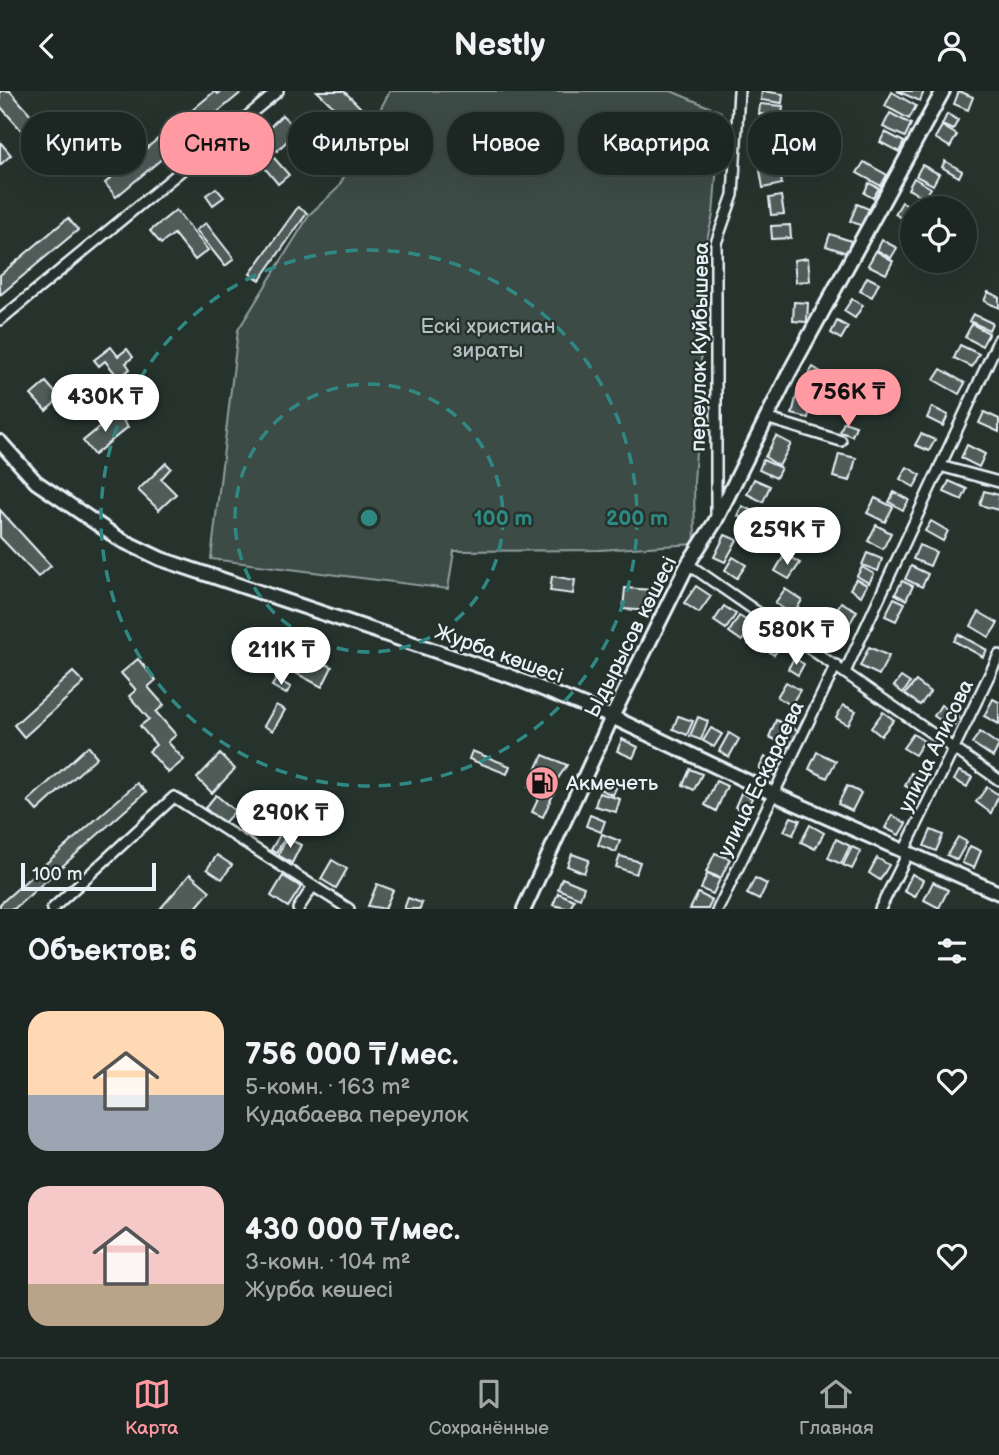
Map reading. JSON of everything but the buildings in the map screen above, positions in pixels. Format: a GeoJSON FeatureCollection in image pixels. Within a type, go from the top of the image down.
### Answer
{"type":"FeatureCollection","features":[{"type":"Feature","properties":{"kind":"street"},"geometry":{"type":"LineString","coordinates":[[0,320],[278,91]]}},
{"type":"Feature","properties":{"kind":"street","name":"переулок Куйбышева"},"geometry":{"type":"LineString","coordinates":[[715,522],[716,243],[733,195],[739,91]]}},
{"type":"Feature","properties":{"kind":"street","name":"Ыдырысов көшесі"},"geometry":{"type":"LineString","coordinates":[[524,909],[612,717],[688,564],[715,522],[766,418],[943,91]]}},
{"type":"Feature","properties":{"kind":"street"},"geometry":{"type":"LineString","coordinates":[[845,672],[999,339]]}},
{"type":"Feature","properties":{"kind":"street"},"geometry":{"type":"LineString","coordinates":[[766,418],[841,441]]}},
{"type":"Feature","properties":{"kind":"street","name":"Журба көшесі"},"geometry":{"type":"LineString","coordinates":[[0,442],[36,482],[121,540],[161,559],[510,676],[612,717],[774,794],[999,893]]}},
{"type":"Feature","properties":{"kind":"street"},"geometry":{"type":"LineString","coordinates":[[940,466],[999,482]]}},
{"type":"Feature","properties":{"kind":"street"},"geometry":{"type":"LineString","coordinates":[[688,564],[999,779]]}},
{"type":"Feature","properties":{"kind":"street","name":"улица Алисова"},"geometry":{"type":"LineString","coordinates":[[880,909],[999,655]]}},
{"type":"Feature","properties":{"kind":"street","name":"улица Ескараева"},"geometry":{"type":"LineString","coordinates":[[718,909],[836,665]]}},
{"type":"Feature","properties":{"kind":"street"},"geometry":{"type":"LineString","coordinates":[[52,909],[174,797],[349,909]]}},
{"type":"Feature","properties":{"kind":"street"},"geometry":{"type":"LineString","coordinates":[[298,909],[313,886]]}},
{"type":"Feature","properties":{"kind":"green space","name":"Ескі христиан зираты"},"geometry":{"type":"Polygon","coordinates":[[[390,91],[671,91],[721,112],[578,112],[578,175],[716,175],[713,215],[701,263],[701,374],[694,483],[695,544],[599,550],[454,551],[448,589],[211,559],[238,330],[310,214],[338,188],[345,175],[433,175],[433,112],[379,112],[390,91]]]}},
{"type":"Feature","properties":{"kind":"place","name":"Акмечеть"},"geometry":{"type":"Point","coordinates":[542,783]}}]}
